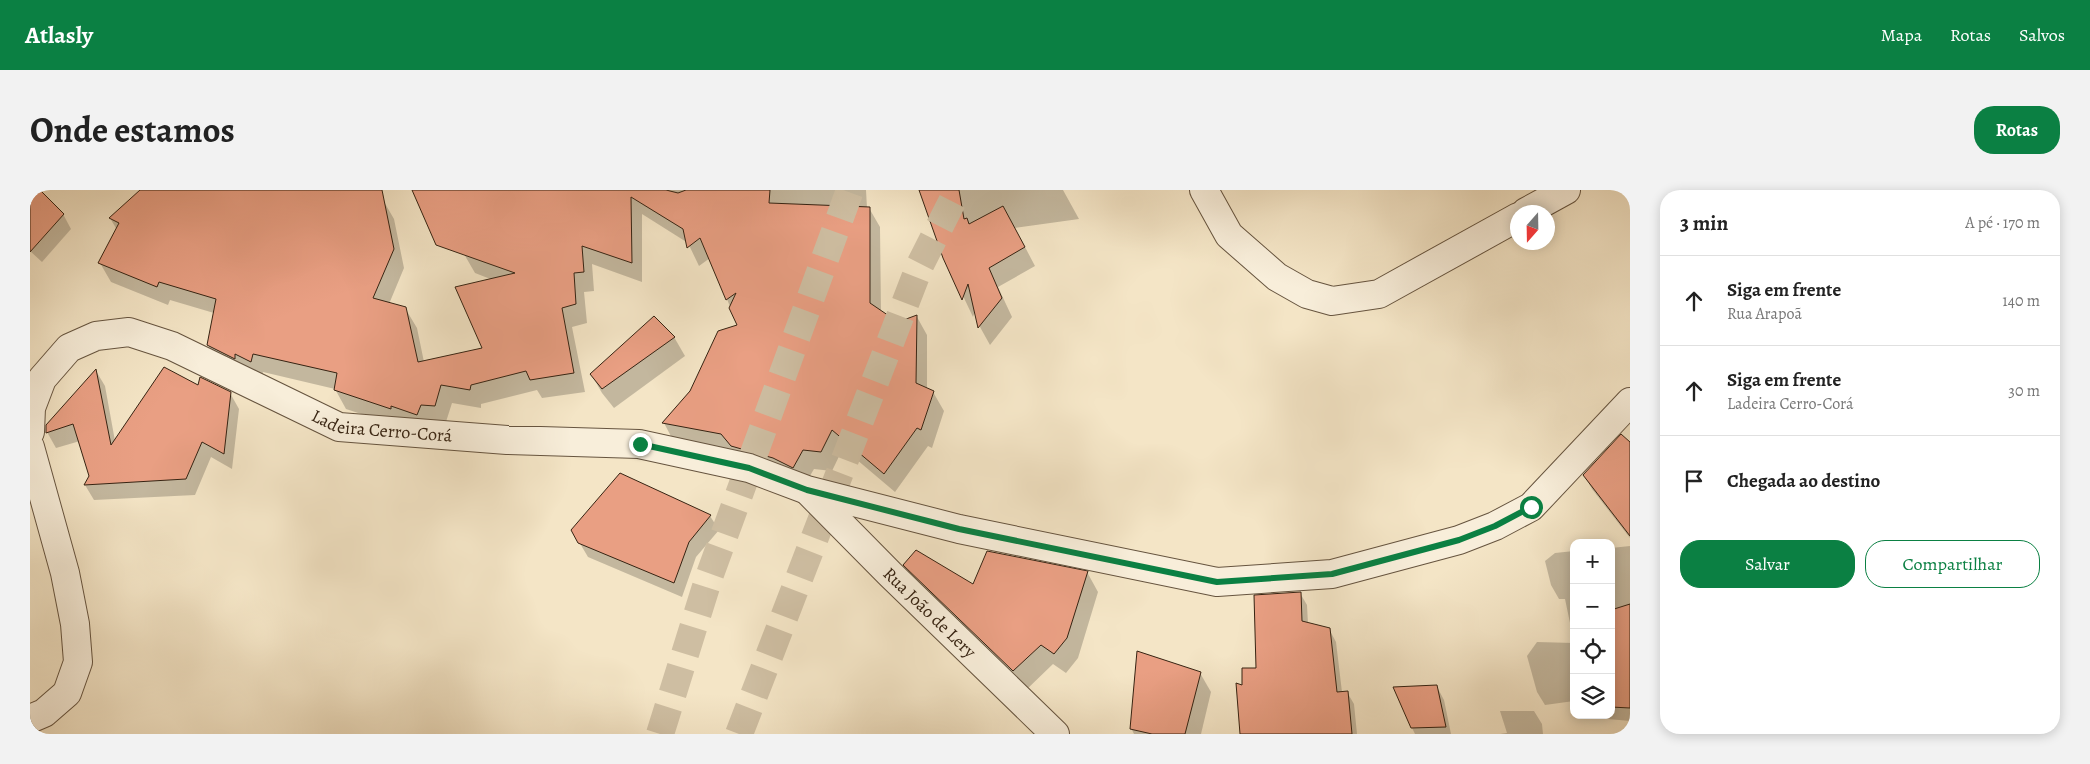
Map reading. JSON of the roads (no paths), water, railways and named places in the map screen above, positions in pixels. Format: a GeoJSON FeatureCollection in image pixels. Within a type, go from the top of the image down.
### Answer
{"type":"FeatureCollection","features":[{"type":"Feature","properties":{"kind":"street"},"geometry":{"type":"LineString","coordinates":[[1204,190],[1229,235],[1277,277],[1308,294],[1332,301],[1379,294],[1510,221]]}},
{"type":"Feature","properties":{"kind":"street"},"geometry":{"type":"LineString","coordinates":[[1539,205],[1566,190]]}},
{"type":"Feature","properties":{"kind":"street","name":"Ladeira Cerro-Corá"},"geometry":{"type":"LineString","coordinates":[[30,432],[32,408],[42,379],[69,348],[96,336],[129,332],[172,346],[339,427],[507,440],[640,444],[749,468],[807,490],[959,529],[1217,582],[1332,574],[1459,540],[1495,526],[1531,507],[1630,402]]}},
{"type":"Feature","properties":{"kind":"street"},"geometry":{"type":"LineString","coordinates":[[30,447],[65,573],[75,624],[78,662],[67,693],[44,713],[30,719]]}},
{"type":"Feature","properties":{"kind":"street","name":"Rua João de Lery"},"geometry":{"type":"LineString","coordinates":[[807,490],[1055,734]]}},
{"type":"Feature","properties":{"kind":"tunnel"},"geometry":{"type":"LineString","coordinates":[[660,734],[709,577],[850,190]]}},
{"type":"Feature","properties":{"kind":"tunnel"},"geometry":{"type":"LineString","coordinates":[[739,734],[920,265],[958,190]]}}]}
